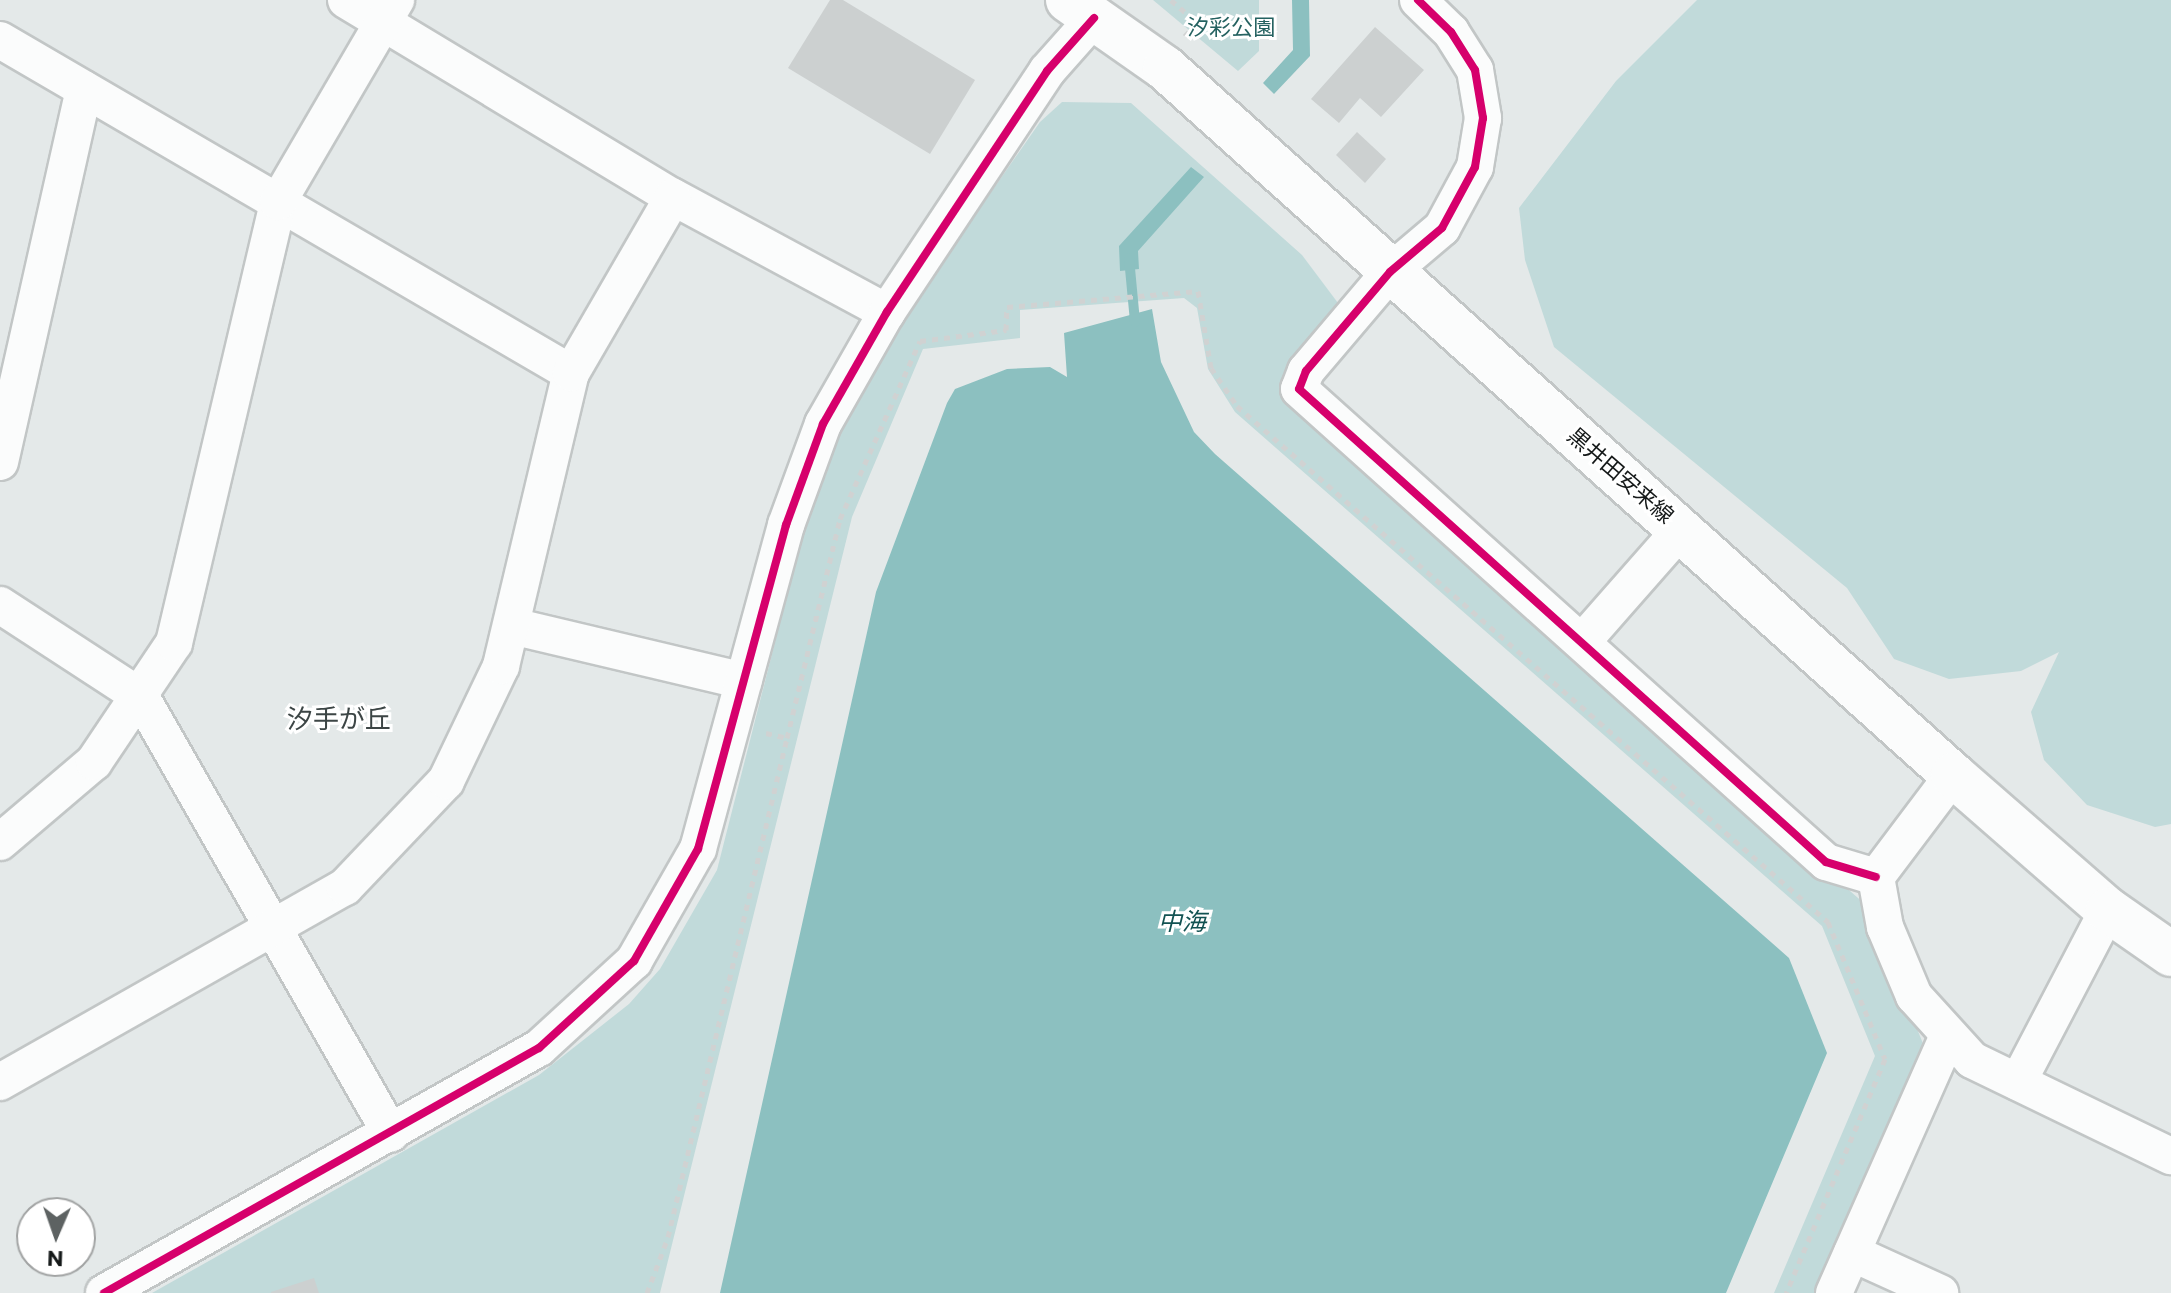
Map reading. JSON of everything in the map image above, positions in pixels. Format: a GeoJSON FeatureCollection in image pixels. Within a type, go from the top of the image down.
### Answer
{"type":"FeatureCollection","features":[{"type":"Feature","properties":{"kind":"main road","name":"黒井田安来線"},"geometry":{"type":"LineString","coordinates":[[1081,9],[1165,68],[1390,272],[1682,528],[1953,775],[2108,910],[2171,954]]}},
{"type":"Feature","properties":{"kind":"street"},"geometry":{"type":"LineString","coordinates":[[346,0],[389,11],[673,197],[887,312]]}},
{"type":"Feature","properties":{"kind":"street"},"geometry":{"type":"LineString","coordinates":[[1418,0],[1451,32],[1475,70],[1483,118],[1475,167],[1442,228],[1390,272],[1306,371],[1299,389],[1826,862],[1876,877]]}},
{"type":"Feature","properties":{"kind":"street"},"geometry":{"type":"LineString","coordinates":[[104,1293],[539,1048],[634,961],[693,861],[804,469],[887,312],[1047,71],[1081,9]]}},
{"type":"Feature","properties":{"kind":"street"},"geometry":{"type":"LineString","coordinates":[[0,842],[94,762],[141,697],[174,643],[191,593],[278,202],[389,11]]}},
{"type":"Feature","properties":{"kind":"street"},"geometry":{"type":"LineString","coordinates":[[0,40],[571,373]]}},
{"type":"Feature","properties":{"kind":"street"},"geometry":{"type":"LineString","coordinates":[[0,462],[84,89]]}},
{"type":"Feature","properties":{"kind":"street"},"geometry":{"type":"LineString","coordinates":[[0,1082],[345,887],[446,781],[490,700],[512,626],[571,373],[673,197]]}},
{"type":"Feature","properties":{"kind":"street"},"geometry":{"type":"LineString","coordinates":[[1582,642],[1682,528]]}},
{"type":"Feature","properties":{"kind":"street"},"geometry":{"type":"LineString","coordinates":[[0,605],[141,697],[391,1134]]}},
{"type":"Feature","properties":{"kind":"street"},"geometry":{"type":"LineString","coordinates":[[512,626],[744,681]]}},
{"type":"Feature","properties":{"kind":"street"},"geometry":{"type":"LineString","coordinates":[[1953,775],[1876,877],[1885,927],[1914,996],[1947,1038],[2018,1082],[2171,1156]]}},
{"type":"Feature","properties":{"kind":"street"},"geometry":{"type":"LineString","coordinates":[[2018,1082],[2108,910]]}},
{"type":"Feature","properties":{"kind":"street"},"geometry":{"type":"LineString","coordinates":[[1834,1293],[1947,1038]]}},
{"type":"Feature","properties":{"kind":"street"},"geometry":{"type":"LineString","coordinates":[[1852,1253],[1940,1293]]}},
{"type":"Feature","properties":{"kind":"path"},"geometry":{"type":"LineString","coordinates":[[1171,0],[1197,23],[1185,37]]}},
{"type":"Feature","properties":{"kind":"path"},"geometry":{"type":"LineString","coordinates":[[647,1293],[668,1237],[840,519],[920,341],[1006,330],[1007,307],[1198,291],[1211,368],[1237,406],[1828,922],[1885,1059],[1786,1293]]}},
{"type":"Feature","properties":{"kind":"path"},"geometry":{"type":"LineString","coordinates":[[734,725],[787,738]]}},
{"type":"Feature","properties":{"kind":"green space","name":"汐彩公園"},"geometry":{"type":"Polygon","coordinates":[[[1153,0],[1259,0],[1259,51],[1238,71],[1153,0]]]}},
{"type":"Feature","properties":{"kind":"green space"},"geometry":{"type":"Polygon","coordinates":[[[1697,0],[2171,0],[2171,824],[2155,827],[2087,805],[2044,760],[2031,712],[2059,652],[2021,671],[1949,679],[1894,659],[1847,588],[1554,347],[1525,260],[1519,208],[1616,81],[1697,0]]]}},
{"type":"Feature","properties":{"kind":"green space"},"geometry":{"type":"Polygon","coordinates":[[[1062,102],[1131,103],[1302,255],[1338,303],[1334,320],[1280,383],[1283,394],[1866,905],[1929,1058],[1821,1293],[1774,1293],[1875,1056],[1822,926],[1235,412],[1208,369],[1197,308],[1184,298],[1020,310],[1020,338],[923,349],[852,517],[660,1293],[152,1293],[539,1075],[629,1004],[660,969],[717,870],[803,532],[848,411],[913,304],[1040,122],[1062,102]]]}},
{"type":"Feature","properties":{"kind":"water"},"geometry":{"type":"Polygon","coordinates":[[[1292,0],[1309,0],[1310,56],[1274,94],[1263,83],[1293,50],[1292,0]]]}},
{"type":"Feature","properties":{"kind":"water"},"geometry":{"type":"Polygon","coordinates":[[[1191,167],[1204,177],[1138,251],[1139,269],[1120,271],[1119,246],[1191,167]]]}},
{"type":"Feature","properties":{"kind":"water","name":"中海"},"geometry":{"type":"Polygon","coordinates":[[[1152,309],[1161,362],[1194,432],[1215,454],[1789,958],[1827,1053],[1726,1293],[720,1293],[876,592],[947,403],[955,389],[1007,369],[1050,367],[1067,377],[1064,333],[1152,309]]]}},
{"type":"Feature","properties":{"kind":"building"},"geometry":{"type":"Polygon","coordinates":[[[830,0],[843,0],[975,80],[930,154],[788,68],[830,0]]]}},
{"type":"Feature","properties":{"kind":"building"},"geometry":{"type":"Polygon","coordinates":[[[1375,27],[1424,70],[1381,117],[1360,98],[1339,123],[1311,99],[1375,27]]]}},
{"type":"Feature","properties":{"kind":"building"},"geometry":{"type":"Polygon","coordinates":[[[1357,132],[1386,159],[1365,183],[1336,155],[1357,132]]]}},
{"type":"Feature","properties":{"kind":"building"},"geometry":{"type":"Polygon","coordinates":[[[314,1278],[319,1293],[271,1293],[271,1292],[314,1278]]]}},
{"type":"Feature","properties":{"kind":"waterway"},"geometry":{"type":"LineString","coordinates":[[1129,258],[1135,322]]}},
{"type":"Feature","properties":{"kind":"cycle path"},"geometry":{"type":"LineString","coordinates":[[1418,0],[1451,32],[1475,70],[1483,118],[1475,167],[1442,228],[1390,272],[1306,371],[1299,389],[1826,862],[1876,877]]}},
{"type":"Feature","properties":{"kind":"cycle path"},"geometry":{"type":"LineString","coordinates":[[104,1293],[539,1048],[634,961],[698,849],[786,525],[823,424],[887,312],[1047,71],[1094,18]]}},
{"type":"Feature","properties":{"kind":"district","name":"汐手が丘"},"geometry":{"type":"Point","coordinates":[339,718]}}]}
